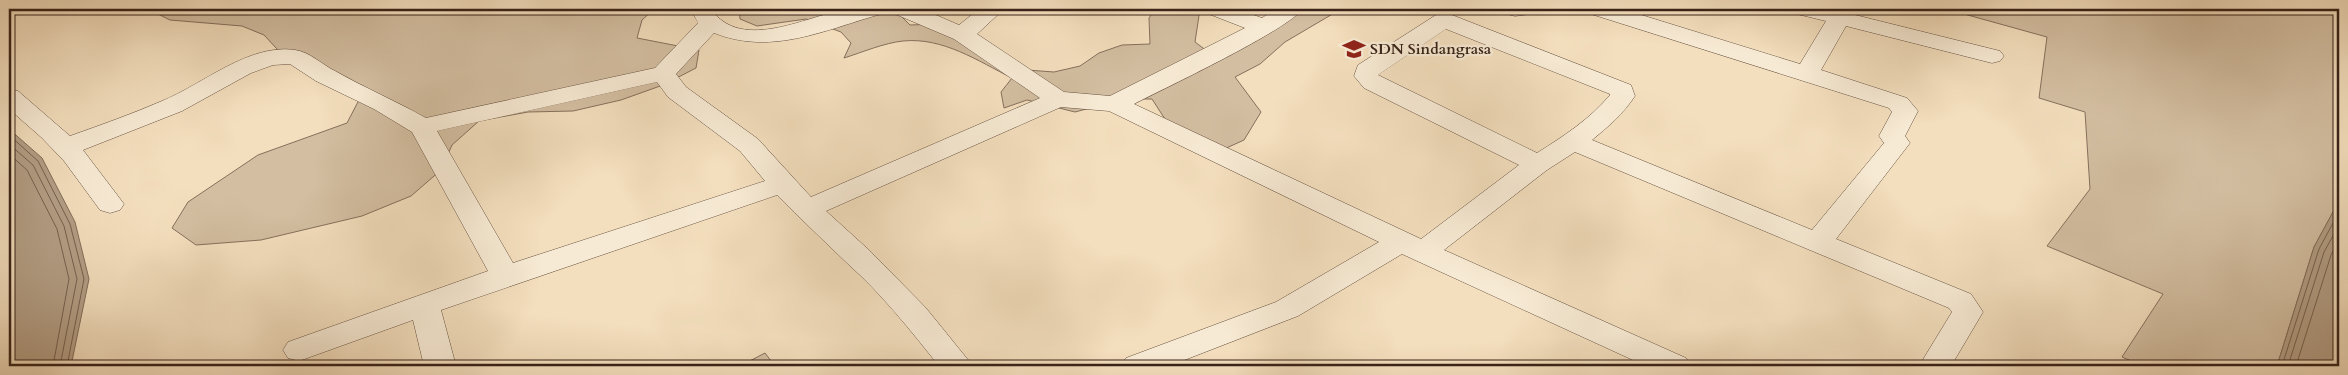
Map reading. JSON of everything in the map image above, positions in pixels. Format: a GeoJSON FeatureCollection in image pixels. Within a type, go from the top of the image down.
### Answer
{"type":"FeatureCollection","features":[{"type":"Feature","properties":{"kind":"street"},"geometry":{"type":"LineString","coordinates":[[422,127],[663,73],[705,16],[739,35],[778,36],[873,9]]}},
{"type":"Feature","properties":{"kind":"street"},"geometry":{"type":"LineString","coordinates":[[903,9],[962,34],[1058,99]]}},
{"type":"Feature","properties":{"kind":"street"},"geometry":{"type":"LineString","coordinates":[[962,34],[993,9]]}},
{"type":"Feature","properties":{"kind":"street"},"geometry":{"type":"LineString","coordinates":[[1217,9],[1264,27]]}},
{"type":"Feature","properties":{"kind":"street"},"geometry":{"type":"LineString","coordinates":[[1114,104],[1264,27],[1291,9]]}},
{"type":"Feature","properties":{"kind":"street"},"geometry":{"type":"LineString","coordinates":[[1515,9],[1522,9]]}},
{"type":"Feature","properties":{"kind":"street"},"geometry":{"type":"LineString","coordinates":[[1599,9],[1898,103],[1906,111],[1892,136],[1897,143],[1817,243]]}},
{"type":"Feature","properties":{"kind":"street"},"geometry":{"type":"LineString","coordinates":[[1805,9],[1992,56]]}},
{"type":"Feature","properties":{"kind":"street"},"geometry":{"type":"LineString","coordinates":[[1806,73],[1839,18]]}},
{"type":"Feature","properties":{"kind":"street"},"geometry":{"type":"LineString","coordinates":[[1137,366],[1287,309],[1413,247],[1573,142],[1606,116],[1623,96],[1622,90],[1444,20],[1367,70],[1366,76],[1373,83],[1538,164]]}},
{"type":"Feature","properties":{"kind":"street"},"geometry":{"type":"LineString","coordinates":[[66,148],[173,106],[242,68],[268,59],[286,56],[296,57],[325,76],[383,104],[422,127],[505,276]]}},
{"type":"Feature","properties":{"kind":"street"},"geometry":{"type":"LineString","coordinates":[[663,73],[677,92],[749,145],[782,184],[859,257],[915,315],[956,366]]}},
{"type":"Feature","properties":{"kind":"street"},"geometry":{"type":"LineString","coordinates":[[9,96],[66,148],[110,204]]}},
{"type":"Feature","properties":{"kind":"street"},"geometry":{"type":"LineString","coordinates":[[807,209],[1058,99],[1114,104],[1413,247],[1675,366]]}},
{"type":"Feature","properties":{"kind":"street"},"geometry":{"type":"LineString","coordinates":[[1573,142],[1960,301],[1968,312],[1935,366]]}},
{"type":"Feature","properties":{"kind":"street"},"geometry":{"type":"LineString","coordinates":[[299,350],[425,307],[505,276],[782,184]]}},
{"type":"Feature","properties":{"kind":"street"},"geometry":{"type":"LineString","coordinates":[[425,307],[440,366]]}},
{"type":"Feature","properties":{"kind":"shaded area"},"geometry":{"type":"Polygon","coordinates":[[[148,9],[654,9],[642,20],[637,38],[699,50],[696,68],[663,85],[621,100],[573,111],[528,112],[479,121],[452,145],[441,170],[411,196],[362,216],[261,240],[196,245],[172,228],[188,202],[258,155],[347,123],[360,98],[291,64],[264,35],[242,26],[170,20],[148,9]]]}},
{"type":"Feature","properties":{"kind":"shaded area"},"geometry":{"type":"Polygon","coordinates":[[[739,9],[898,9],[899,14],[910,25],[937,24],[1027,70],[1054,72],[1080,66],[1099,53],[1122,45],[1150,44],[1149,18],[1155,9],[1200,9],[1195,42],[1211,54],[1249,43],[1302,9],[1341,9],[1285,42],[1260,64],[1235,77],[1261,112],[1244,140],[1222,150],[1172,130],[1152,99],[1123,99],[1075,112],[1027,100],[1004,108],[1001,92],[1012,78],[946,46],[918,41],[903,41],[844,58],[851,43],[841,32],[806,19],[757,26],[740,19],[739,9]]]}},
{"type":"Feature","properties":{"kind":"shaded area"},"geometry":{"type":"Polygon","coordinates":[[[1946,9],[2339,9],[2339,201],[2314,247],[2277,366],[2143,366],[2122,357],[2163,294],[2047,246],[2090,189],[2085,112],[2039,98],[2047,37],[1946,9]]]}},
{"type":"Feature","properties":{"kind":"shaded area"},"geometry":{"type":"Polygon","coordinates":[[[765,353],[775,366],[740,366],[765,353]]]}},
{"type":"Feature","properties":{"kind":"water"},"geometry":{"type":"Polygon","coordinates":[[[9,129],[42,158],[75,222],[89,279],[71,366],[9,366],[9,129]]]}},
{"type":"Feature","properties":{"kind":"water"},"geometry":{"type":"Polygon","coordinates":[[[2339,201],[2339,366],[2277,366],[2314,247],[2339,201]]]}},
{"type":"Feature","properties":{"kind":"place","name":"SDN Sindangrasa"},"geometry":{"type":"Point","coordinates":[1354,49]}}]}
